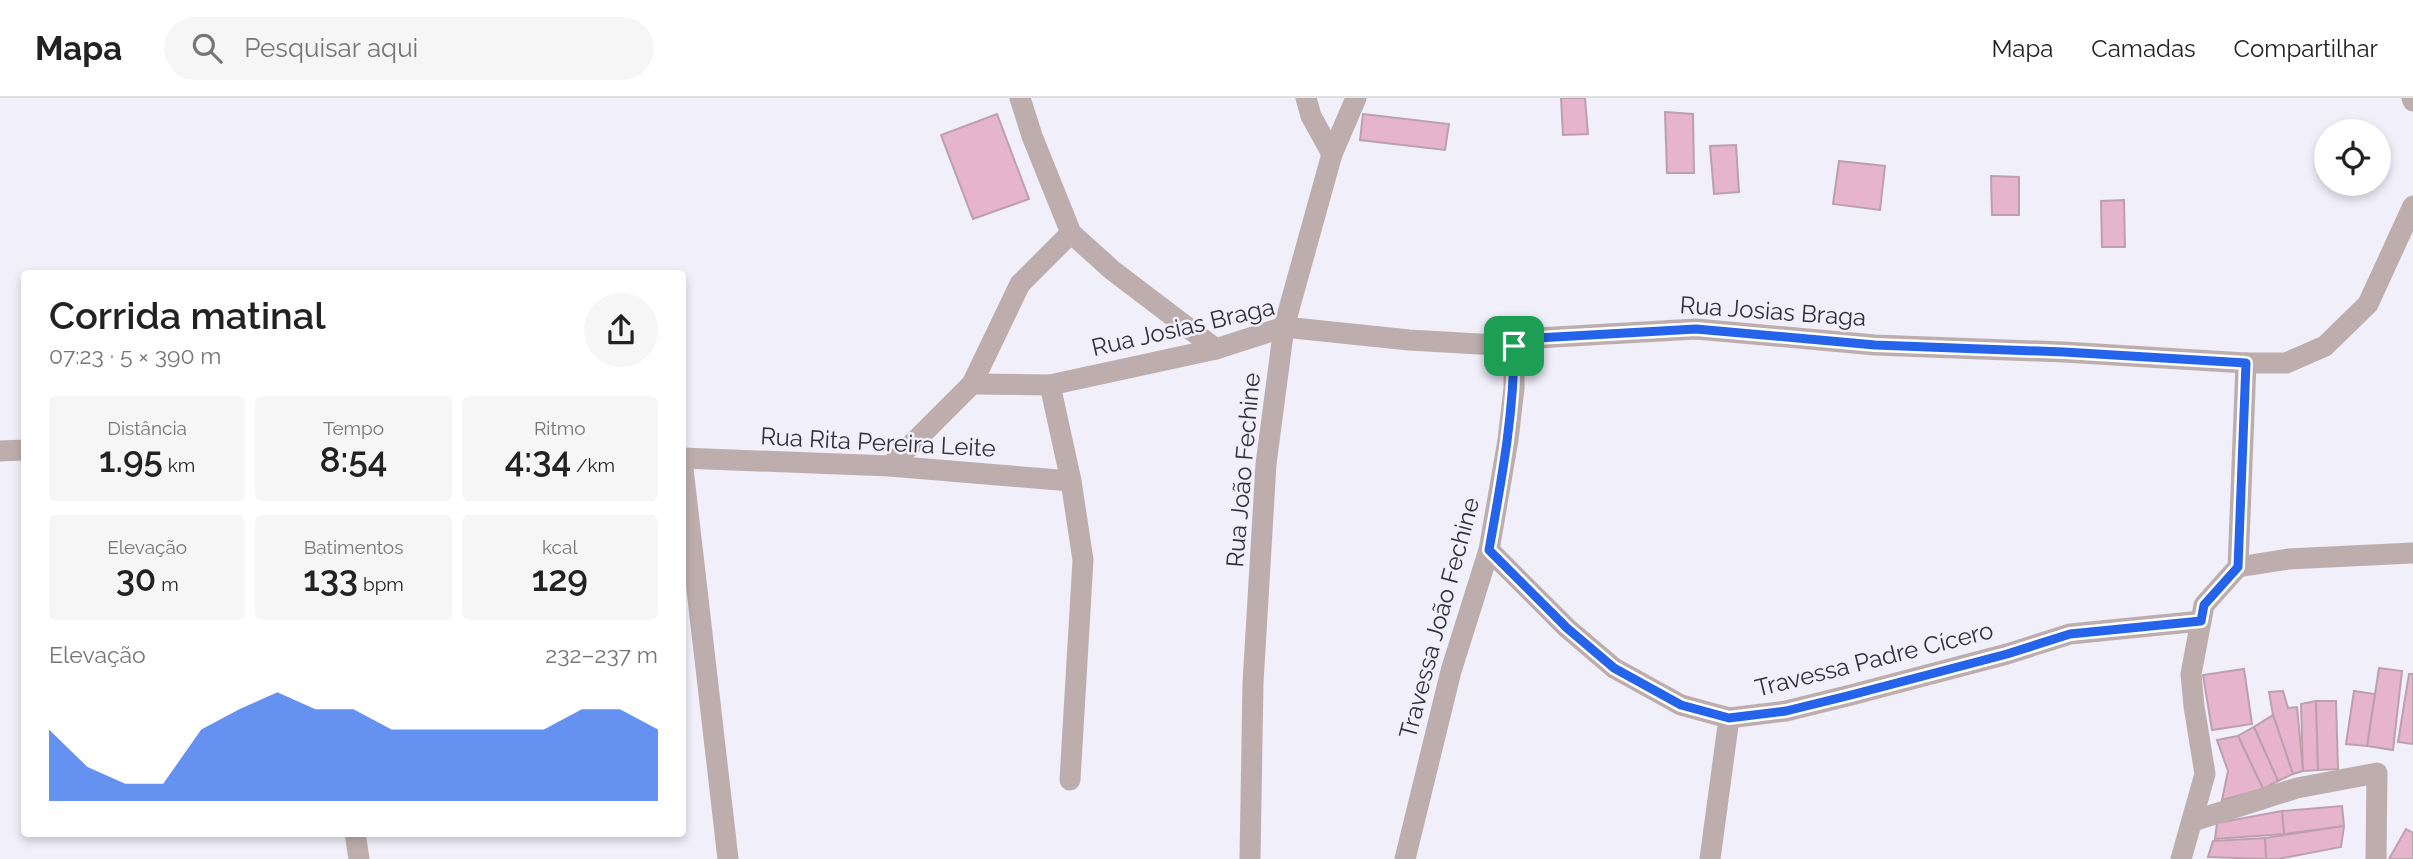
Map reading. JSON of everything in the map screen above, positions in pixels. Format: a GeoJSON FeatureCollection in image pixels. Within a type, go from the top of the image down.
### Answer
{"type":"FeatureCollection","features":[{"type":"Feature","properties":{"kind":"street"},"geometry":{"type":"LineString","coordinates":[[1020,98],[1032,136],[1071,233],[1112,270],[1216,349]]}},
{"type":"Feature","properties":{"kind":"street"},"geometry":{"type":"LineString","coordinates":[[1306,98],[1311,116],[1332,154]]}},
{"type":"Feature","properties":{"kind":"street","name":"Rua João Fechine"},"geometry":{"type":"LineString","coordinates":[[1250,859],[1253,683],[1266,464],[1284,327],[1332,154],[1356,98]]}},
{"type":"Feature","properties":{"kind":"street","name":"Rua Josias Braga"},"geometry":{"type":"LineString","coordinates":[[972,384],[1050,385],[1216,349],[1284,327],[1409,340],[1514,346],[1537,338],[1696,329],[1875,345],[2286,363],[2325,346],[2368,304],[2413,206]]}},
{"type":"Feature","properties":{"kind":"street"},"geometry":{"type":"LineString","coordinates":[[890,466],[972,384],[1020,284],[1071,233]]}},
{"type":"Feature","properties":{"kind":"street","name":"Travessa João Fechine"},"geometry":{"type":"LineString","coordinates":[[1405,859],[1451,671],[1489,550],[1508,440],[1514,388],[1514,346]]}},
{"type":"Feature","properties":{"kind":"street"},"geometry":{"type":"LineString","coordinates":[[2238,567],[2246,363]]}},
{"type":"Feature","properties":{"kind":"street"},"geometry":{"type":"LineString","coordinates":[[1050,385],[1071,481],[1083,560],[1070,780]]}},
{"type":"Feature","properties":{"kind":"street"},"geometry":{"type":"LineString","coordinates":[[0,451],[21,450]]}},
{"type":"Feature","properties":{"kind":"street","name":"Rua Rita Pereira Leite"},"geometry":{"type":"LineString","coordinates":[[686,459],[890,466],[1071,481]]}},
{"type":"Feature","properties":{"kind":"street"},"geometry":{"type":"LineString","coordinates":[[686,494],[728,859]]}},
{"type":"Feature","properties":{"kind":"street","name":"Travessa Padre Cícero"},"geometry":{"type":"LineString","coordinates":[[1489,550],[1567,628],[1614,668],[1681,705],[1729,718],[1786,711],[1851,695],[2007,654],[2070,634],[2201,621]]}},
{"type":"Feature","properties":{"kind":"street"},"geometry":{"type":"LineString","coordinates":[[2181,859],[2205,774],[2191,674],[2204,605],[2238,567],[2288,559],[2413,553]]}},
{"type":"Feature","properties":{"kind":"street"},"geometry":{"type":"LineString","coordinates":[[1710,859],[1729,718]]}},
{"type":"Feature","properties":{"kind":"street"},"geometry":{"type":"LineString","coordinates":[[2193,821],[2297,788],[2377,773],[2376,859]]}},
{"type":"Feature","properties":{"kind":"street"},"geometry":{"type":"LineString","coordinates":[[356,837],[359,859]]}},
{"type":"Feature","properties":{"kind":"building"},"geometry":{"type":"Polygon","coordinates":[[[1561,98],[1585,98],[1588,134],[1563,135],[1561,98]]]}},
{"type":"Feature","properties":{"kind":"building"},"geometry":{"type":"Polygon","coordinates":[[[1665,112],[1693,114],[1694,173],[1667,173],[1665,112]]]}},
{"type":"Feature","properties":{"kind":"building"},"geometry":{"type":"Polygon","coordinates":[[[997,114],[1029,199],[973,219],[941,135],[997,114]]]}},
{"type":"Feature","properties":{"kind":"building"},"geometry":{"type":"Polygon","coordinates":[[[1363,114],[1449,124],[1445,150],[1360,140],[1363,114]]]}},
{"type":"Feature","properties":{"kind":"building"},"geometry":{"type":"Polygon","coordinates":[[[1736,145],[1739,192],[1714,194],[1710,146],[1736,145]]]}},
{"type":"Feature","properties":{"kind":"building"},"geometry":{"type":"Polygon","coordinates":[[[1839,161],[1885,166],[1880,210],[1833,204],[1839,161]]]}},
{"type":"Feature","properties":{"kind":"building"},"geometry":{"type":"Polygon","coordinates":[[[1991,176],[2019,177],[2019,215],[1992,215],[1991,176]]]}},
{"type":"Feature","properties":{"kind":"building"},"geometry":{"type":"Polygon","coordinates":[[[2124,200],[2125,247],[2102,247],[2101,201],[2124,200]]]}},
{"type":"Feature","properties":{"kind":"building"},"geometry":{"type":"Polygon","coordinates":[[[2379,668],[2402,671],[2393,750],[2367,746],[2379,668]]]}},
{"type":"Feature","properties":{"kind":"building"},"geometry":{"type":"Polygon","coordinates":[[[2244,669],[2252,724],[2212,730],[2203,675],[2244,669]]]}},
{"type":"Feature","properties":{"kind":"building"},"geometry":{"type":"Polygon","coordinates":[[[2409,674],[2413,674],[2413,744],[2398,742],[2409,674]]]}},
{"type":"Feature","properties":{"kind":"building"},"geometry":{"type":"Polygon","coordinates":[[[2283,691],[2288,708],[2297,707],[2303,771],[2293,774],[2273,715],[2269,692],[2283,691]]]}},
{"type":"Feature","properties":{"kind":"building"},"geometry":{"type":"Polygon","coordinates":[[[2354,691],[2375,694],[2367,746],[2346,744],[2354,691]]]}},
{"type":"Feature","properties":{"kind":"building"},"geometry":{"type":"Polygon","coordinates":[[[2316,701],[2318,770],[2303,771],[2301,704],[2316,701]]]}},
{"type":"Feature","properties":{"kind":"building"},"geometry":{"type":"Polygon","coordinates":[[[2316,701],[2336,701],[2338,769],[2318,770],[2316,701]]]}},
{"type":"Feature","properties":{"kind":"building"},"geometry":{"type":"Polygon","coordinates":[[[2273,715],[2293,774],[2278,781],[2254,727],[2273,715]]]}},
{"type":"Feature","properties":{"kind":"building"},"geometry":{"type":"Polygon","coordinates":[[[2254,727],[2278,781],[2263,789],[2238,736],[2254,727]]]}},
{"type":"Feature","properties":{"kind":"building"},"geometry":{"type":"Polygon","coordinates":[[[2238,736],[2263,789],[2222,800],[2228,771],[2217,740],[2238,736]]]}},
{"type":"Feature","properties":{"kind":"building"},"geometry":{"type":"Polygon","coordinates":[[[2342,806],[2344,826],[2284,834],[2282,811],[2342,806]]]}},
{"type":"Feature","properties":{"kind":"building"},"geometry":{"type":"Polygon","coordinates":[[[2282,811],[2284,834],[2215,839],[2217,823],[2282,811]]]}},
{"type":"Feature","properties":{"kind":"building"},"geometry":{"type":"Polygon","coordinates":[[[2344,826],[2341,847],[2266,859],[2265,838],[2344,826]]]}},
{"type":"Feature","properties":{"kind":"building"},"geometry":{"type":"Polygon","coordinates":[[[2406,829],[2413,833],[2413,859],[2389,859],[2406,829]]]}},
{"type":"Feature","properties":{"kind":"building"},"geometry":{"type":"Polygon","coordinates":[[[2265,838],[2266,859],[2208,857],[2213,841],[2265,838]]]}},
{"type":"Feature","properties":{"kind":"route"},"geometry":{"type":"LineString","coordinates":[[1696,329],[1875,345],[2064,352],[2246,363],[2238,567],[2204,605],[2201,621],[2070,634],[2007,654],[1786,711],[1729,718],[1681,705],[1614,668],[1567,628],[1489,550],[1508,440],[1514,388],[1514,346],[1537,338],[1696,329]]}}]}
